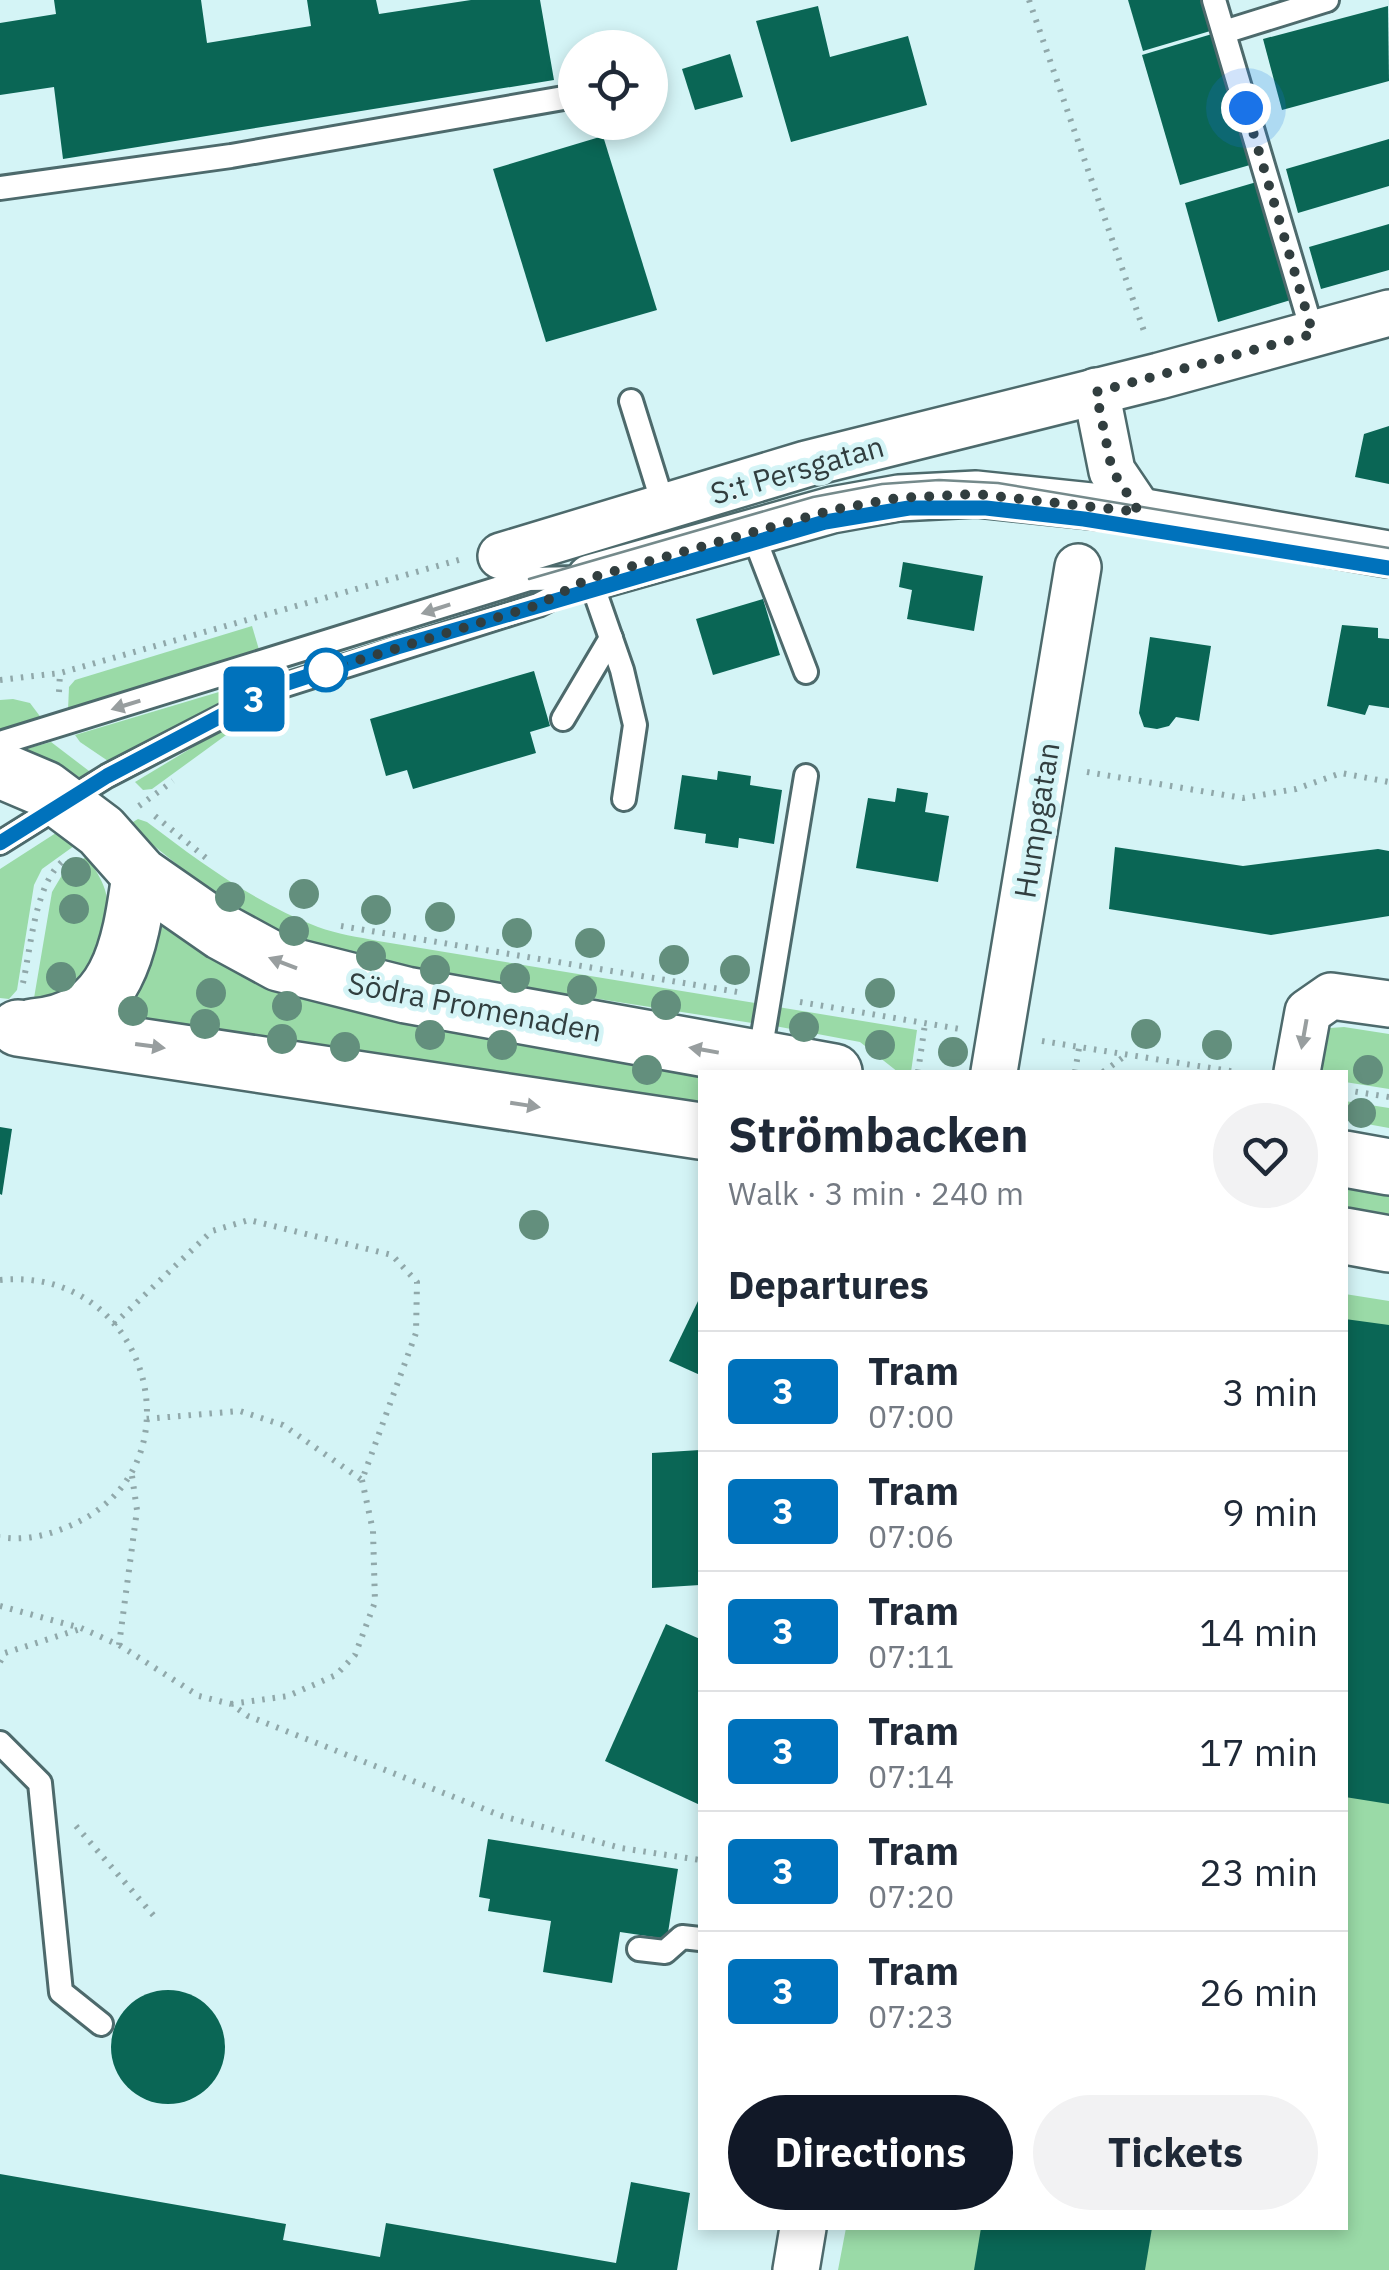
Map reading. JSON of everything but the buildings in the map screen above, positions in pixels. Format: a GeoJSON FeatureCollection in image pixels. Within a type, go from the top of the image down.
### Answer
{"type":"FeatureCollection","features":[{"type":"Feature","properties":{"kind":"main road","name":"Södra Promenaden"},"geometry":{"type":"LineString","coordinates":[[0,770],[45,789],[85,791],[101,832],[140,875],[222,932],[279,963],[406,995],[821,1070]]}},
{"type":"Feature","properties":{"kind":"main road"},"geometry":{"type":"LineString","coordinates":[[9,1027],[58,1025],[78,1016],[115,978],[132,928],[140,875]]}},
{"type":"Feature","properties":{"kind":"main road"},"geometry":{"type":"LineString","coordinates":[[9,1027],[698,1131]]}},
{"type":"Feature","properties":{"kind":"main road"},"geometry":{"type":"LineString","coordinates":[[1348,1159],[1389,1166]]}},
{"type":"Feature","properties":{"kind":"main road"},"geometry":{"type":"LineString","coordinates":[[1348,1237],[1389,1244]]}},
{"type":"Feature","properties":{"kind":"street","name":"S:t Persgatan"},"geometry":{"type":"LineString","coordinates":[[501,556],[806,464],[1159,376],[1389,313]]}},
{"type":"Feature","properties":{"kind":"street"},"geometry":{"type":"LineString","coordinates":[[1096,392],[1112,470],[1139,512]]}},
{"type":"Feature","properties":{"kind":"street","name":"S:t Persgatan"},"geometry":{"type":"LineString","coordinates":[[590,578],[832,510],[898,498],[976,494],[1139,512],[1389,554]]}},
{"type":"Feature","properties":{"kind":"street","name":"Humpgatan"},"geometry":{"type":"LineString","coordinates":[[997,1053],[1078,567]]}},
{"type":"Feature","properties":{"kind":"street"},"geometry":{"type":"LineString","coordinates":[[1298,1070],[1308,1012],[1331,996],[1389,1004]]}},
{"type":"Feature","properties":{"kind":"street"},"geometry":{"type":"LineString","coordinates":[[796,2270],[804,2230]]}},
{"type":"Feature","properties":{"kind":"lane"},"geometry":{"type":"LineString","coordinates":[[1214,0],[1313,334]]}},
{"type":"Feature","properties":{"kind":"lane"},"geometry":{"type":"LineString","coordinates":[[1224,32],[1327,0]]}},
{"type":"Feature","properties":{"kind":"lane"},"geometry":{"type":"LineString","coordinates":[[0,188],[231,156],[558,99]]}},
{"type":"Feature","properties":{"kind":"lane"},"geometry":{"type":"LineString","coordinates":[[630,402],[664,507]]}},
{"type":"Feature","properties":{"kind":"lane"},"geometry":{"type":"LineString","coordinates":[[748,533],[756,542],[806,672]]}},
{"type":"Feature","properties":{"kind":"lane"},"geometry":{"type":"LineString","coordinates":[[590,578],[636,725],[624,799]]}},
{"type":"Feature","properties":{"kind":"lane"},"geometry":{"type":"LineString","coordinates":[[0,744],[529,579],[590,578]]}},
{"type":"Feature","properties":{"kind":"lane"},"geometry":{"type":"LineString","coordinates":[[0,843],[85,791],[278,686],[538,605],[590,578]]}},
{"type":"Feature","properties":{"kind":"lane"},"geometry":{"type":"LineString","coordinates":[[563,719],[611,638]]}},
{"type":"Feature","properties":{"kind":"lane"},"geometry":{"type":"LineString","coordinates":[[758,1060],[806,776]]}},
{"type":"Feature","properties":{"kind":"lane"},"geometry":{"type":"LineString","coordinates":[[0,1742],[40,1783],[61,1992],[101,2024]]}},
{"type":"Feature","properties":{"kind":"lane"},"geometry":{"type":"LineString","coordinates":[[639,1949],[665,1952],[682,1937],[698,1940]]}},
{"type":"Feature","properties":{"kind":"path"},"geometry":{"type":"LineString","coordinates":[[1029,0],[1159,376]]}},
{"type":"Feature","properties":{"kind":"path"},"geometry":{"type":"LineString","coordinates":[[0,680],[60,673],[489,551],[501,556]]}},
{"type":"Feature","properties":{"kind":"path"},"geometry":{"type":"LineString","coordinates":[[56,726],[60,673]]}},
{"type":"Feature","properties":{"kind":"path"},"geometry":{"type":"LineString","coordinates":[[1045,765],[1242,798],[1296,788],[1341,773],[1389,782]]}},
{"type":"Feature","properties":{"kind":"path"},"geometry":{"type":"LineString","coordinates":[[85,791],[214,865]]}},
{"type":"Feature","properties":{"kind":"path"},"geometry":{"type":"LineString","coordinates":[[336,926],[925,1024],[997,1053],[1079,1048],[1222,1070]]}},
{"type":"Feature","properties":{"kind":"path"},"geometry":{"type":"LineString","coordinates":[[918,1070],[925,1024]]}},
{"type":"Feature","properties":{"kind":"path"},"geometry":{"type":"LineString","coordinates":[[1075,1070],[1079,1048]]}},
{"type":"Feature","properties":{"kind":"path"},"geometry":{"type":"LineString","coordinates":[[1105,1070],[1126,1056]]}},
{"type":"Feature","properties":{"kind":"path"},"geometry":{"type":"LineString","coordinates":[[1348,1091],[1389,1098]]}},
{"type":"Feature","properties":{"kind":"path"},"geometry":{"type":"LineString","coordinates":[[114,1324],[212,1230],[249,1220],[392,1256],[417,1282],[416,1332],[362,1480],[374,1531],[375,1602],[354,1655],[336,1675],[288,1696],[231,1704]]}},
{"type":"Feature","properties":{"kind":"path"},"geometry":{"type":"LineString","coordinates":[[0,1280],[27,1278],[61,1285],[102,1308],[130,1342],[146,1392],[144,1436],[132,1475],[109,1501],[81,1522],[48,1535],[0,1537]]}},
{"type":"Feature","properties":{"kind":"path"},"geometry":{"type":"LineString","coordinates":[[146,1419],[240,1411],[283,1424],[362,1480]]}},
{"type":"Feature","properties":{"kind":"path"},"geometry":{"type":"LineString","coordinates":[[120,1644],[137,1510],[132,1475]]}},
{"type":"Feature","properties":{"kind":"path"},"geometry":{"type":"LineString","coordinates":[[0,1606],[81,1628],[120,1644],[199,1696],[231,1704],[248,1716],[502,1816],[622,1848],[698,1860]]}},
{"type":"Feature","properties":{"kind":"path"},"geometry":{"type":"LineString","coordinates":[[0,1662],[5,1653],[81,1628]]}},
{"type":"Feature","properties":{"kind":"path"},"geometry":{"type":"LineString","coordinates":[[105,1861],[154,1916]]}},
{"type":"Feature","properties":{"kind":"green space"},"geometry":{"type":"Polygon","coordinates":[[[252,626],[260,653],[68,710],[69,687],[75,680],[252,626]]]}},
{"type":"Feature","properties":{"kind":"green space"},"geometry":{"type":"Polygon","coordinates":[[[249,683],[251,687],[111,763],[75,735],[249,683]]]}},
{"type":"Feature","properties":{"kind":"green space"},"geometry":{"type":"Polygon","coordinates":[[[0,700],[30,703],[42,719],[0,733],[0,700]]]}},
{"type":"Feature","properties":{"kind":"green space"},"geometry":{"type":"Polygon","coordinates":[[[233,723],[233,730],[152,789],[143,790],[135,782],[233,723]]]}},
{"type":"Feature","properties":{"kind":"green space"},"geometry":{"type":"Polygon","coordinates":[[[51,742],[93,774],[79,783],[47,761],[22,750],[51,742]]]}},
{"type":"Feature","properties":{"kind":"green space"},"geometry":{"type":"Polygon","coordinates":[[[138,819],[250,894],[325,929],[755,1003],[752,1023],[401,968],[330,952],[273,931],[225,903],[128,825],[138,819]]]}},
{"type":"Feature","properties":{"kind":"green space"},"geometry":{"type":"Polygon","coordinates":[[[59,831],[74,846],[42,869],[34,885],[17,990],[9,999],[0,998],[0,869],[59,831]]]}},
{"type":"Feature","properties":{"kind":"green space"},"geometry":{"type":"Polygon","coordinates":[[[86,857],[98,874],[108,903],[105,932],[89,982],[33,1004],[52,892],[65,870],[86,857]]]}},
{"type":"Feature","properties":{"kind":"green space"},"geometry":{"type":"Polygon","coordinates":[[[155,913],[232,966],[300,997],[406,1023],[698,1072],[698,1118],[114,1017],[144,978],[154,942],[155,913]]]}},
{"type":"Feature","properties":{"kind":"green space"},"geometry":{"type":"Polygon","coordinates":[[[778,1007],[917,1030],[911,1070],[895,1070],[860,1042],[775,1026],[778,1007]]]}},
{"type":"Feature","properties":{"kind":"green space"},"geometry":{"type":"Polygon","coordinates":[[[1330,1028],[1389,1034],[1389,1089],[1348,1082],[1348,1070],[1320,1070],[1320,1042],[1330,1028]]]}},
{"type":"Feature","properties":{"kind":"green space"},"geometry":{"type":"Polygon","coordinates":[[[1348,1101],[1389,1108],[1389,1128],[1348,1121],[1348,1101]]]}},
{"type":"Feature","properties":{"kind":"green space"},"geometry":{"type":"Polygon","coordinates":[[[1348,1173],[1389,1180],[1389,1228],[1348,1221],[1348,1173]]]}},
{"type":"Feature","properties":{"kind":"green space"},"geometry":{"type":"Polygon","coordinates":[[[1348,1294],[1389,1301],[1389,2270],[838,2270],[846,2230],[1348,2230],[1348,1294]]]}},
{"type":"Feature","properties":{"kind":"tram line"},"geometry":{"type":"LineString","coordinates":[[529,579],[813,497],[882,484],[939,480],[998,483],[1389,548]]}},
{"type":"Feature","properties":{"kind":"tram line"},"geometry":{"type":"LineString","coordinates":[[538,605],[825,522],[909,507],[986,508],[1084,519],[1389,568]]}},
{"type":"Feature","properties":{"kind":"tram line","name":"3"},"geometry":{"type":"LineString","coordinates":[[0,843],[107,776],[278,686],[397,647],[825,522],[909,508],[986,508],[1084,519],[1389,568]]}},
{"type":"Feature","properties":{"kind":"route"},"geometry":{"type":"LineString","coordinates":[[326,670],[538,605],[590,578],[832,510],[898,498],[976,494],[1139,512],[1112,470],[1096,392],[1313,334],[1246,108]]}}]}
